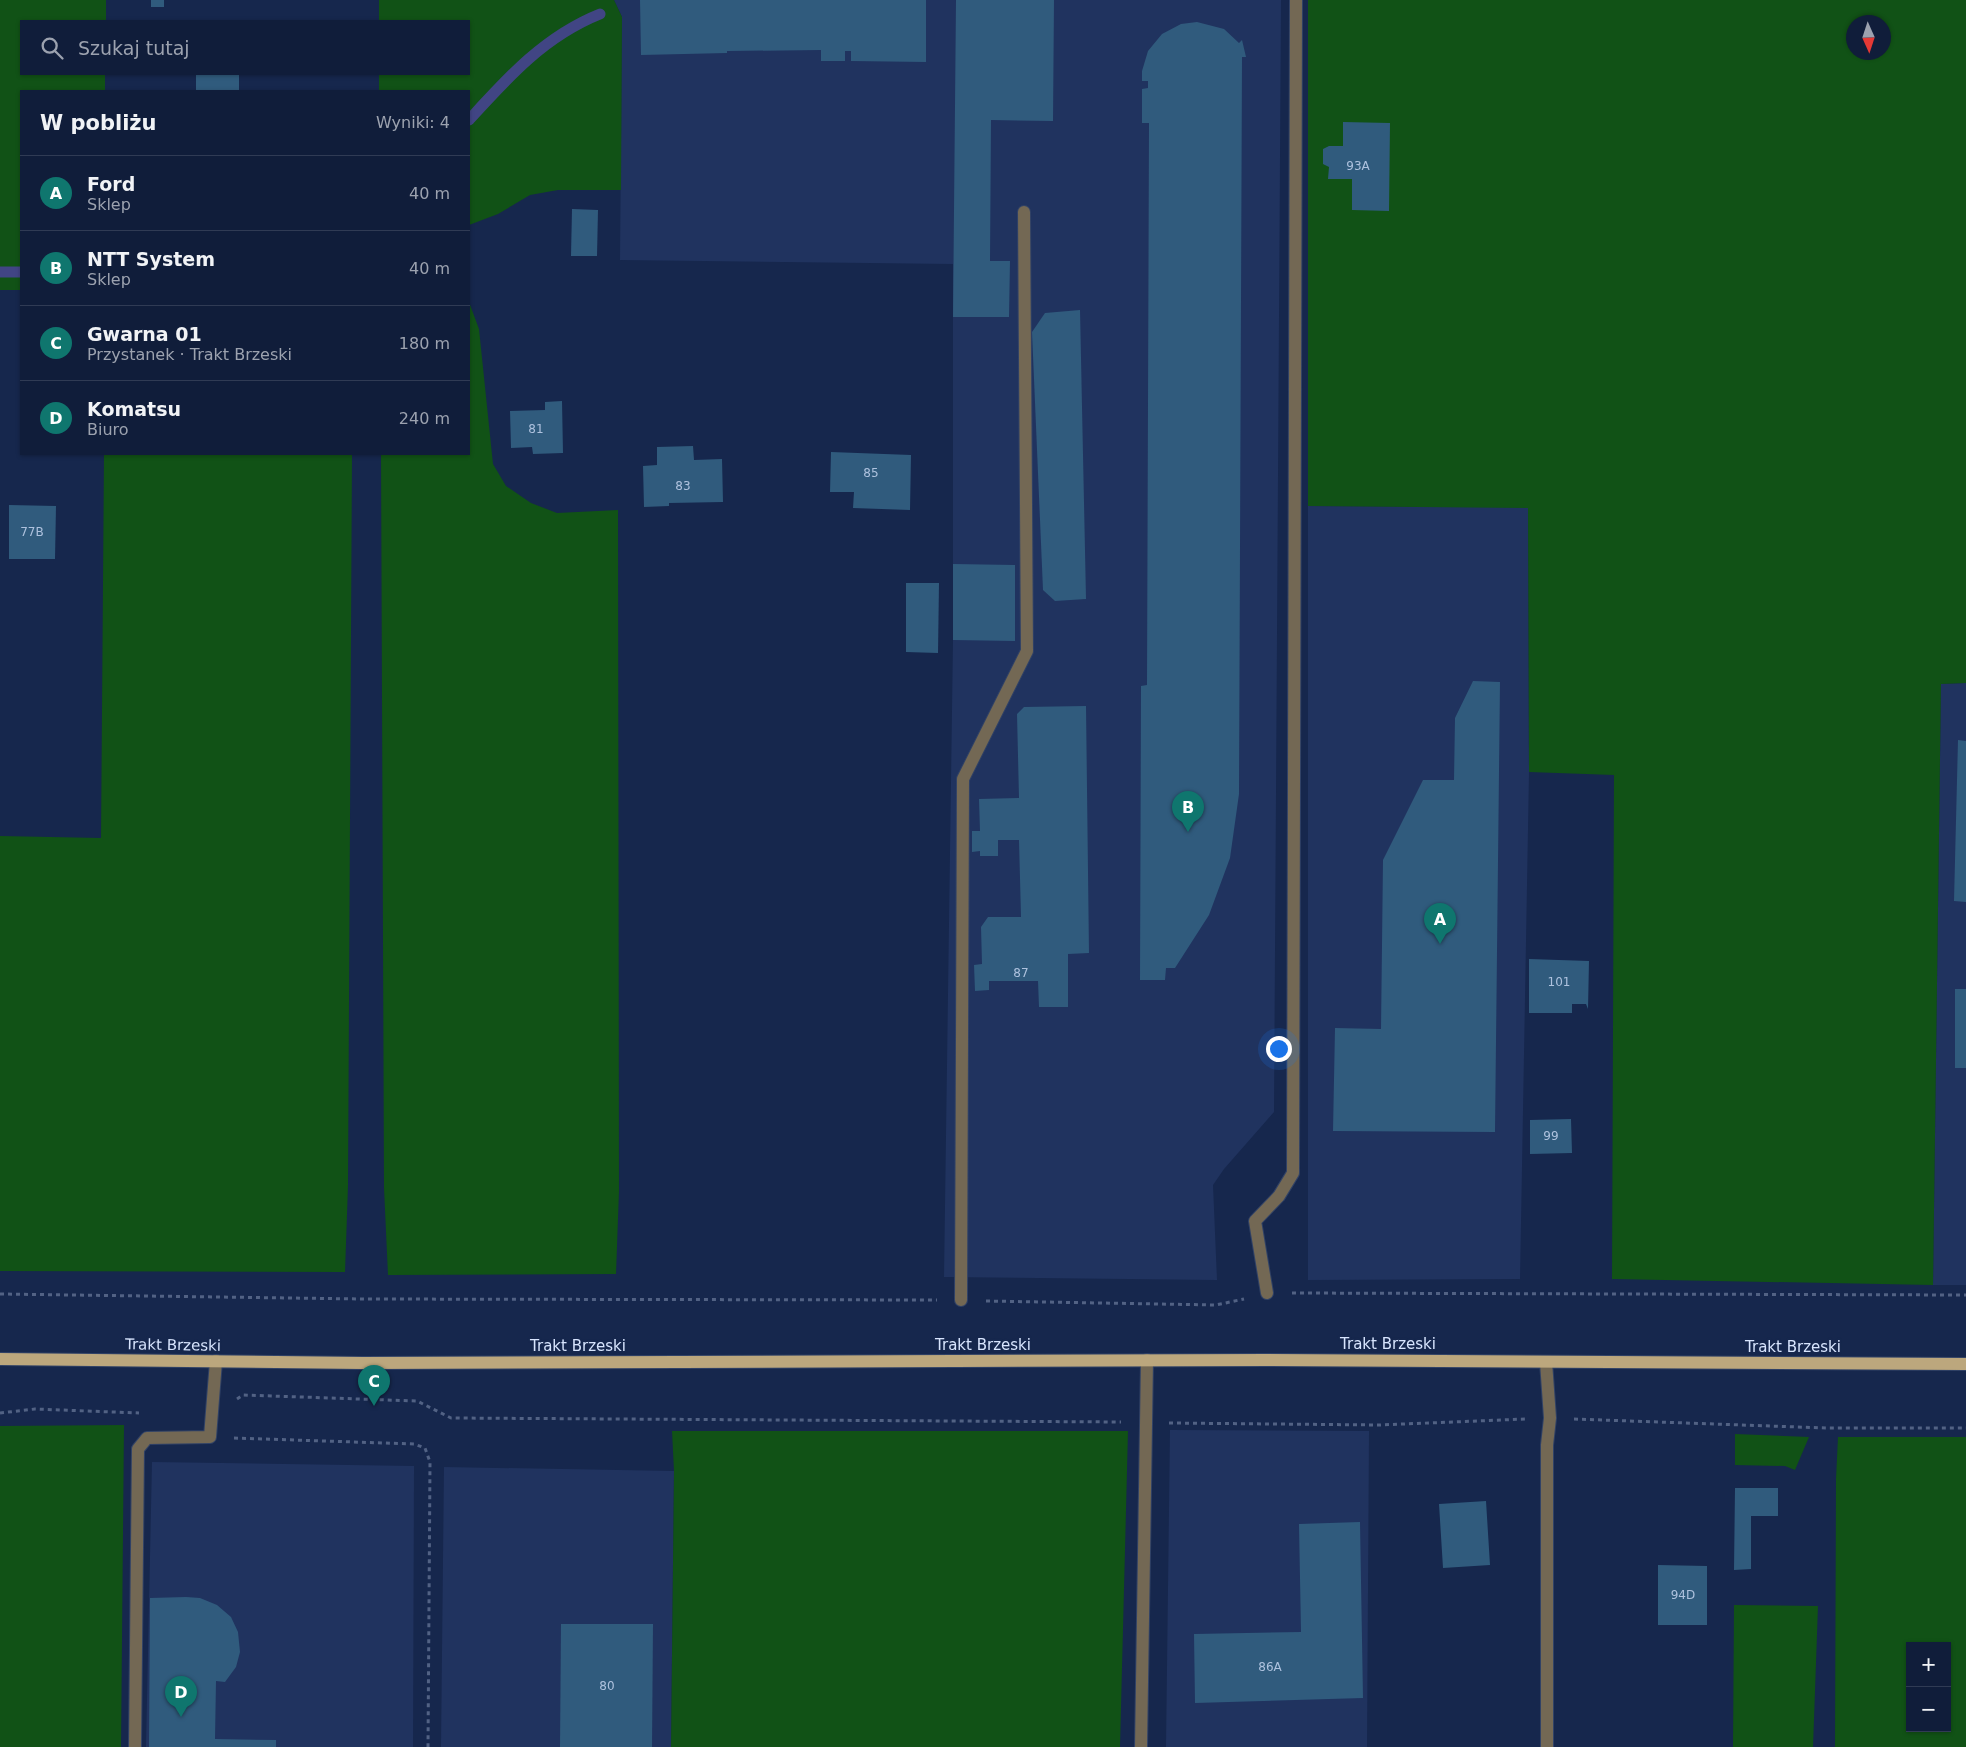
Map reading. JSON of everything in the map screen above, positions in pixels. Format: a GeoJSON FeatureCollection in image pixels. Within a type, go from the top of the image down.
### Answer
{"type":"FeatureCollection","features":[{"type":"Feature","properties":{"kind":"main road","name":"Trakt Brzeski"},"geometry":{"type":"LineString","coordinates":[[0,1359],[216,1361],[1147,1360],[1966,1364]]}},
{"type":"Feature","properties":{"kind":"lane"},"geometry":{"type":"LineString","coordinates":[[1267,1293],[1255,1221],[1279,1196],[1293,1173],[1296,0]]}},
{"type":"Feature","properties":{"kind":"lane"},"geometry":{"type":"LineString","coordinates":[[961,1300],[963,779],[1027,652],[1024,212]]}},
{"type":"Feature","properties":{"kind":"lane"},"geometry":{"type":"LineString","coordinates":[[1141,1747],[1147,1360]]}},
{"type":"Feature","properties":{"kind":"lane"},"geometry":{"type":"LineString","coordinates":[[135,1747],[138,1449],[147,1438],[210,1437],[216,1361]]}},
{"type":"Feature","properties":{"kind":"lane"},"geometry":{"type":"LineString","coordinates":[[1546,1362],[1550,1418],[1547,1445],[1547,1747]]}},
{"type":"Feature","properties":{"kind":"path"},"geometry":{"type":"LineString","coordinates":[[211,1416],[243,1395],[417,1400],[451,1418],[1379,1425],[1550,1418],[1826,1428],[1966,1428]]}},
{"type":"Feature","properties":{"kind":"path"},"geometry":{"type":"LineString","coordinates":[[0,1413],[35,1409],[143,1413]]}},
{"type":"Feature","properties":{"kind":"path"},"geometry":{"type":"LineString","coordinates":[[210,1437],[414,1444],[425,1448],[430,1462],[428,1747]]}},
{"type":"Feature","properties":{"kind":"shaded area"},"geometry":{"type":"Polygon","coordinates":[[[614,0],[1281,0],[1274,1112],[1224,1169],[1213,1185],[1217,1280],[944,1277],[953,640],[953,264],[620,260],[622,17],[614,0]]]}},
{"type":"Feature","properties":{"kind":"shaded area"},"geometry":{"type":"Polygon","coordinates":[[[1308,506],[1528,507],[1529,772],[1520,1279],[1308,1280],[1308,506]]]}},
{"type":"Feature","properties":{"kind":"shaded area"},"geometry":{"type":"Polygon","coordinates":[[[1966,683],[1966,1285],[1933,1285],[1941,684],[1966,683]]]}},
{"type":"Feature","properties":{"kind":"shaded area"},"geometry":{"type":"Polygon","coordinates":[[[1170,1430],[1369,1431],[1367,1747],[1166,1747],[1170,1430]]]}},
{"type":"Feature","properties":{"kind":"shaded area"},"geometry":{"type":"Polygon","coordinates":[[[152,1462],[414,1466],[413,1747],[146,1747],[152,1462]]]}},
{"type":"Feature","properties":{"kind":"shaded area"},"geometry":{"type":"Polygon","coordinates":[[[444,1467],[674,1471],[671,1747],[441,1747],[444,1467]]]}},
{"type":"Feature","properties":{"kind":"green space"},"geometry":{"type":"Polygon","coordinates":[[[0,0],[106,0],[106,20],[20,20],[20,75],[105,75],[105,90],[20,90],[20,290],[0,290],[0,0]]]}},
{"type":"Feature","properties":{"kind":"green space"},"geometry":{"type":"Polygon","coordinates":[[[379,0],[614,0],[622,17],[621,190],[558,190],[530,195],[498,214],[470,225],[470,90],[379,90],[379,75],[470,75],[470,20],[379,20],[379,0]]]}},
{"type":"Feature","properties":{"kind":"green space"},"geometry":{"type":"Polygon","coordinates":[[[1308,0],[1966,0],[1966,683],[1941,684],[1933,1285],[1612,1279],[1614,775],[1529,772],[1528,508],[1308,506],[1308,0]]]}},
{"type":"Feature","properties":{"kind":"green space"},"geometry":{"type":"Polygon","coordinates":[[[470,305],[479,329],[493,464],[506,486],[531,503],[557,513],[618,510],[619,1191],[616,1274],[388,1275],[384,1188],[381,455],[470,455],[470,305]]]}},
{"type":"Feature","properties":{"kind":"green space"},"geometry":{"type":"Polygon","coordinates":[[[104,455],[352,455],[348,1186],[345,1272],[0,1271],[0,836],[101,838],[104,455]]]}},
{"type":"Feature","properties":{"kind":"green space"},"geometry":{"type":"Polygon","coordinates":[[[124,1425],[121,1747],[0,1747],[0,1426],[124,1425]]]}},
{"type":"Feature","properties":{"kind":"green space"},"geometry":{"type":"Polygon","coordinates":[[[672,1431],[1128,1431],[1120,1747],[671,1747],[674,1471],[672,1431]]]}},
{"type":"Feature","properties":{"kind":"green space"},"geometry":{"type":"Polygon","coordinates":[[[1735,1434],[1809,1437],[1795,1470],[1785,1466],[1735,1465],[1735,1434]]]}},
{"type":"Feature","properties":{"kind":"green space"},"geometry":{"type":"Polygon","coordinates":[[[1838,1437],[1966,1437],[1966,1747],[1835,1747],[1836,1479],[1838,1437]]]}},
{"type":"Feature","properties":{"kind":"green space"},"geometry":{"type":"Polygon","coordinates":[[[1734,1605],[1818,1606],[1813,1747],[1733,1747],[1734,1605]]]}},
{"type":"Feature","properties":{"kind":"building"},"geometry":{"type":"Polygon","coordinates":[[[151,0],[164,0],[164,7],[151,7],[151,0]]]}},
{"type":"Feature","properties":{"kind":"building"},"geometry":{"type":"Polygon","coordinates":[[[640,0],[926,0],[926,62],[851,61],[851,51],[845,51],[845,61],[821,61],[821,50],[727,51],[727,53],[641,55],[640,0]]]}},
{"type":"Feature","properties":{"kind":"building"},"geometry":{"type":"Polygon","coordinates":[[[956,0],[1054,0],[1053,121],[991,120],[990,261],[1010,261],[1009,317],[953,317],[956,0]]]}},
{"type":"Feature","properties":{"kind":"building"},"geometry":{"type":"Polygon","coordinates":[[[1197,22],[1224,29],[1239,43],[1242,40],[1246,57],[1242,57],[1239,794],[1230,858],[1209,915],[1175,968],[1166,968],[1165,980],[1140,980],[1141,686],[1147,685],[1149,123],[1142,123],[1142,89],[1148,88],[1148,81],[1142,81],[1142,71],[1148,51],[1162,34],[1181,24],[1197,22]]]}},
{"type":"Feature","properties":{"kind":"building"},"geometry":{"type":"Polygon","coordinates":[[[196,75],[239,75],[239,90],[196,90],[196,75]]]}},
{"type":"Feature","properties":{"kind":"building"},"geometry":{"type":"Polygon","coordinates":[[[1343,122],[1390,123],[1389,211],[1352,210],[1352,179],[1328,179],[1329,167],[1323,164],[1323,149],[1329,146],[1343,146],[1343,122]]]}},
{"type":"Feature","properties":{"kind":"building"},"geometry":{"type":"Polygon","coordinates":[[[572,209],[598,210],[597,256],[571,256],[572,209]]]}},
{"type":"Feature","properties":{"kind":"building"},"geometry":{"type":"Polygon","coordinates":[[[1080,310],[1086,599],[1055,601],[1043,590],[1032,332],[1045,313],[1080,310]]]}},
{"type":"Feature","properties":{"kind":"building"},"geometry":{"type":"Polygon","coordinates":[[[562,401],[563,453],[533,454],[532,447],[511,448],[510,411],[545,410],[545,402],[562,401]]]}},
{"type":"Feature","properties":{"kind":"building"},"geometry":{"type":"Polygon","coordinates":[[[693,446],[694,460],[722,459],[723,502],[669,503],[669,506],[644,507],[643,466],[657,465],[657,447],[693,446]]]}},
{"type":"Feature","properties":{"kind":"building"},"geometry":{"type":"Polygon","coordinates":[[[831,452],[911,455],[910,510],[853,508],[854,492],[830,492],[831,452]]]}},
{"type":"Feature","properties":{"kind":"building"},"geometry":{"type":"Polygon","coordinates":[[[9,505],[56,506],[55,559],[9,559],[9,505]]]}},
{"type":"Feature","properties":{"kind":"building"},"geometry":{"type":"Polygon","coordinates":[[[953,564],[1015,565],[1015,641],[953,640],[953,564]]]}},
{"type":"Feature","properties":{"kind":"building"},"geometry":{"type":"Polygon","coordinates":[[[906,583],[939,583],[938,653],[906,652],[906,583]]]}},
{"type":"Feature","properties":{"kind":"building"},"geometry":{"type":"Polygon","coordinates":[[[1473,681],[1500,682],[1495,1132],[1333,1131],[1335,1028],[1381,1029],[1383,860],[1423,780],[1454,780],[1455,718],[1473,681]]]}},
{"type":"Feature","properties":{"kind":"building"},"geometry":{"type":"Polygon","coordinates":[[[1086,706],[1089,953],[1068,954],[1068,1007],[1039,1007],[1038,981],[989,981],[989,990],[975,991],[974,965],[982,964],[981,927],[988,917],[1021,917],[1019,840],[998,840],[998,856],[980,856],[980,851],[972,852],[972,831],[980,831],[979,799],[1019,798],[1017,714],[1024,707],[1086,706]]]}},
{"type":"Feature","properties":{"kind":"building"},"geometry":{"type":"Polygon","coordinates":[[[1958,740],[1966,741],[1966,902],[1954,901],[1958,740]]]}},
{"type":"Feature","properties":{"kind":"building"},"geometry":{"type":"Polygon","coordinates":[[[1529,959],[1589,961],[1588,1009],[1586,1004],[1572,1004],[1572,1013],[1529,1013],[1529,959]]]}},
{"type":"Feature","properties":{"kind":"building"},"geometry":{"type":"Polygon","coordinates":[[[1955,989],[1966,989],[1966,1068],[1955,1068],[1955,989]]]}},
{"type":"Feature","properties":{"kind":"building"},"geometry":{"type":"Polygon","coordinates":[[[1571,1119],[1572,1153],[1530,1154],[1530,1120],[1571,1119]]]}},
{"type":"Feature","properties":{"kind":"building"},"geometry":{"type":"Polygon","coordinates":[[[1735,1488],[1778,1488],[1778,1516],[1751,1516],[1751,1569],[1734,1570],[1735,1488]]]}},
{"type":"Feature","properties":{"kind":"building"},"geometry":{"type":"Polygon","coordinates":[[[1486,1501],[1490,1565],[1443,1568],[1439,1504],[1486,1501]]]}},
{"type":"Feature","properties":{"kind":"building"},"geometry":{"type":"Polygon","coordinates":[[[1360,1522],[1363,1698],[1195,1703],[1194,1634],[1301,1632],[1299,1524],[1360,1522]]]}},
{"type":"Feature","properties":{"kind":"building"},"geometry":{"type":"Polygon","coordinates":[[[1658,1565],[1707,1566],[1707,1625],[1658,1625],[1658,1565]]]}},
{"type":"Feature","properties":{"kind":"building"},"geometry":{"type":"Polygon","coordinates":[[[150,1598],[200,1598],[217,1605],[231,1617],[238,1632],[240,1652],[236,1667],[225,1682],[216,1681],[215,1739],[276,1740],[276,1747],[149,1747],[150,1598]]]}},
{"type":"Feature","properties":{"kind":"building"},"geometry":{"type":"Polygon","coordinates":[[[561,1624],[653,1624],[652,1747],[560,1747],[561,1624]]]}},
{"type":"Feature","properties":{"kind":"waterway"},"geometry":{"type":"LineString","coordinates":[[470,119],[528,59],[562,34],[600,14]]}},
{"type":"Feature","properties":{"kind":"waterway"},"geometry":{"type":"LineString","coordinates":[[0,272],[20,272]]}},
{"type":"Feature","properties":{"kind":"place","name":"NTT System"},"geometry":{"type":"Point","coordinates":[1188,832]}},
{"type":"Feature","properties":{"kind":"place","name":"Ford"},"geometry":{"type":"Point","coordinates":[1440,944]}},
{"type":"Feature","properties":{"kind":"place","name":"Gwarna 01"},"geometry":{"type":"Point","coordinates":[374,1406]}},
{"type":"Feature","properties":{"kind":"place","name":"Komatsu"},"geometry":{"type":"Point","coordinates":[181,1717]}}]}
